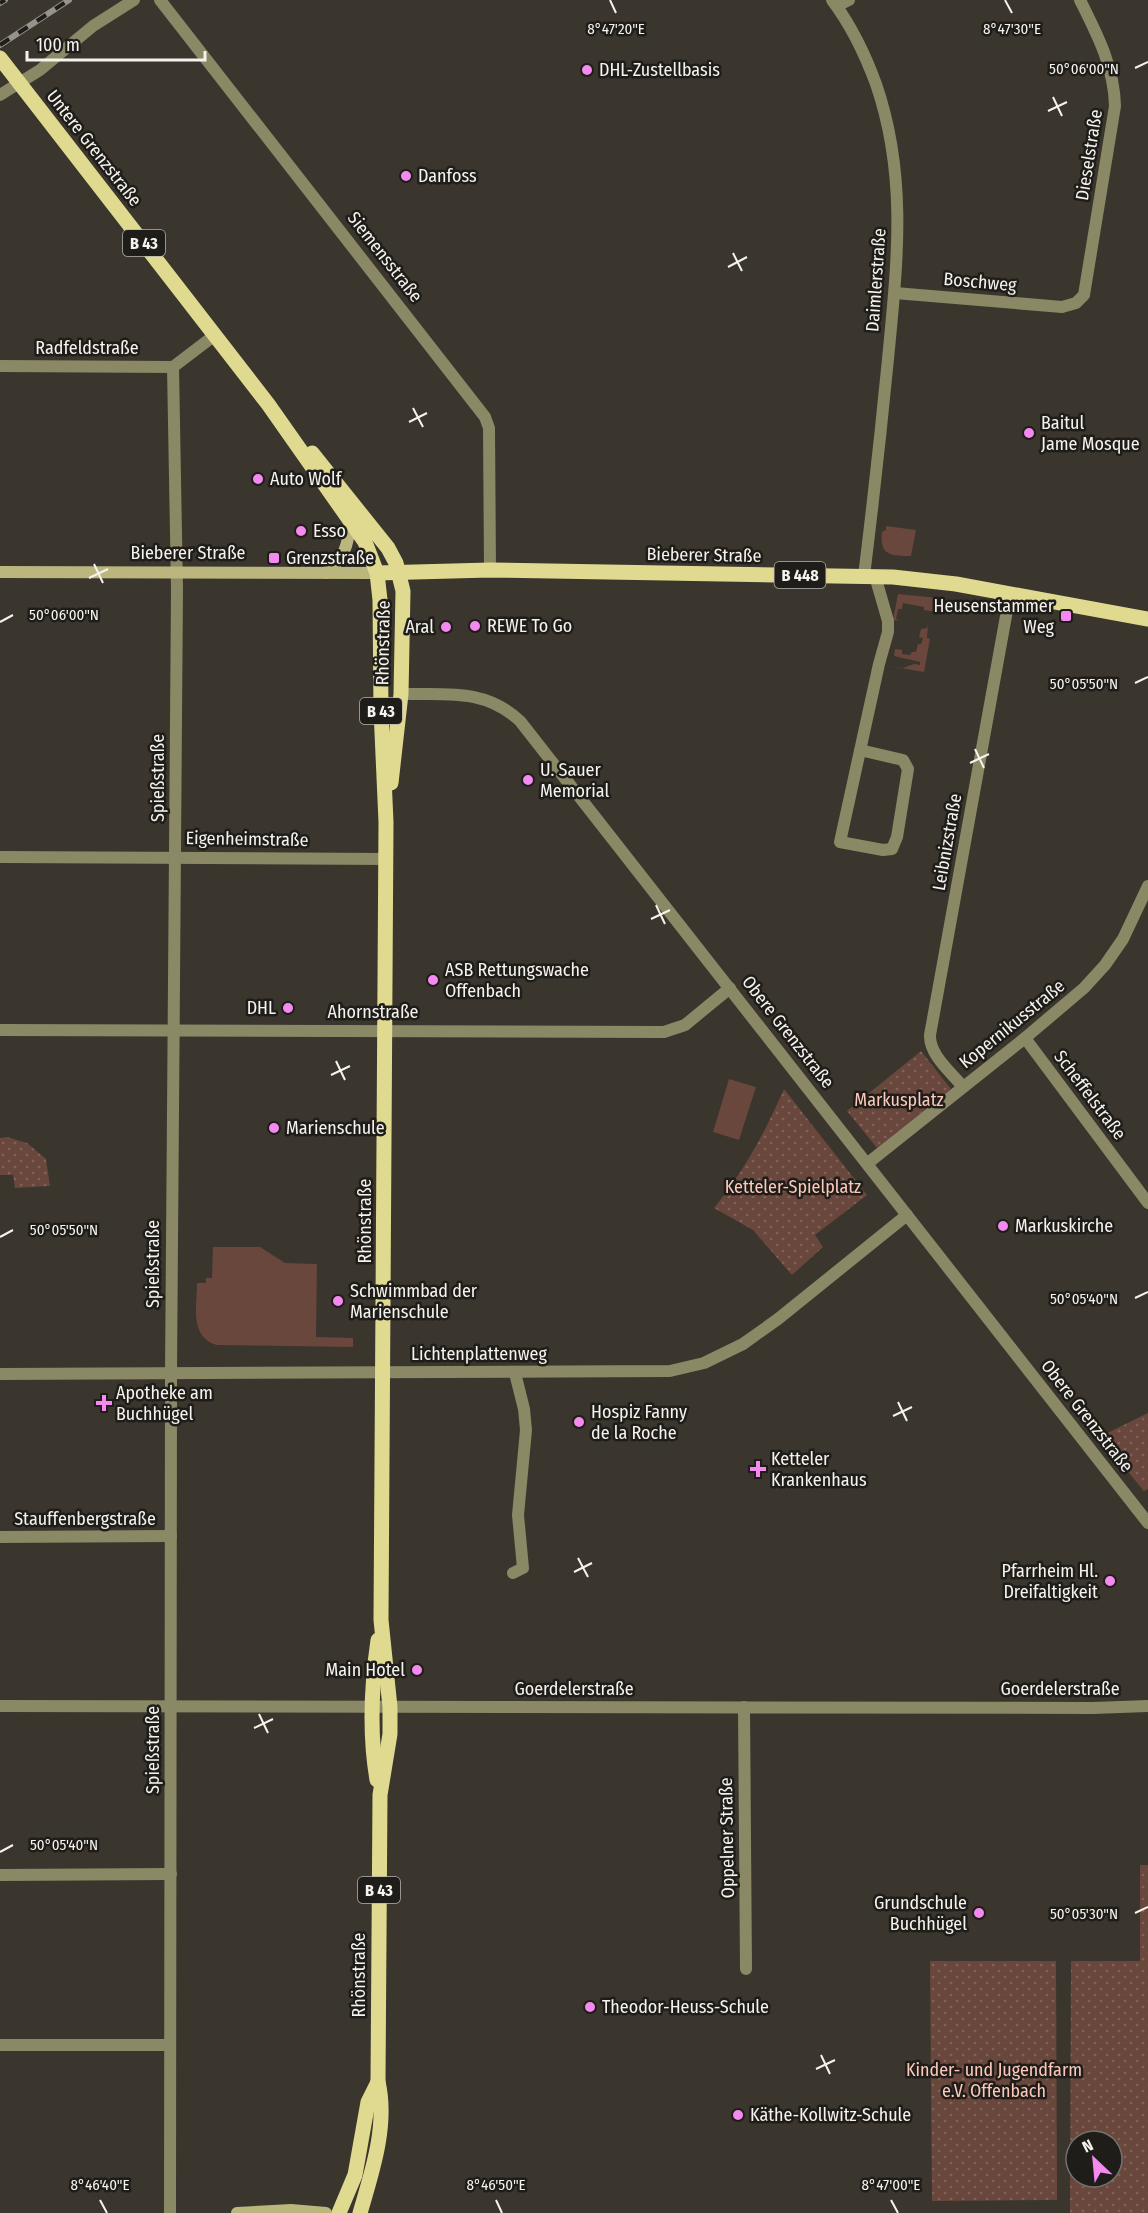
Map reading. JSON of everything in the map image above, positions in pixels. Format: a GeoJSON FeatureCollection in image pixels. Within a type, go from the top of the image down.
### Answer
{"type":"FeatureCollection","features":[{"type":"Feature","properties":{"kind":"main road","name":"Untere Grenzstraße"},"geometry":{"type":"LineString","coordinates":[[0,58],[268,404],[365,542],[377,573]]}},
{"type":"Feature","properties":{"kind":"main road","name":"Untere Grenzstraße"},"geometry":{"type":"LineString","coordinates":[[268,404],[329,472],[379,535],[393,556],[399,573]]}},
{"type":"Feature","properties":{"kind":"main road","name":"Bieberer Straße"},"geometry":{"type":"LineString","coordinates":[[399,573],[490,570],[870,576],[932,580],[1148,619]]}},
{"type":"Feature","properties":{"kind":"main road","name":"B 448"},"geometry":{"type":"LineString","coordinates":[[377,573],[399,573]]}},
{"type":"Feature","properties":{"kind":"main road","name":"Rhönstraße"},"geometry":{"type":"LineString","coordinates":[[377,573],[380,600],[381,710],[386,822],[381,1620],[390,1707],[390,1734],[380,1795]]}},
{"type":"Feature","properties":{"kind":"main road","name":"Rhönstraße"},"geometry":{"type":"LineString","coordinates":[[386,822],[401,694],[403,591],[399,573]]}},
{"type":"Feature","properties":{"kind":"main road","name":"Rhönstraße"},"geometry":{"type":"LineString","coordinates":[[360,2213],[377,2150],[382,2100],[378,2082],[380,1795],[371,1726],[372,1680],[381,1620]]}},
{"type":"Feature","properties":{"kind":"main road","name":"Rhönstraße"},"geometry":{"type":"LineString","coordinates":[[339,2213],[355,2175],[368,2102],[378,2082]]}},
{"type":"Feature","properties":{"kind":"street"},"geometry":{"type":"LineString","coordinates":[[0,95],[40,70],[93,26],[134,0]]}},
{"type":"Feature","properties":{"kind":"street","name":"Siemensstraße"},"geometry":{"type":"LineString","coordinates":[[160,0],[485,417],[489,428],[490,570]]}},
{"type":"Feature","properties":{"kind":"street"},"geometry":{"type":"LineString","coordinates":[[834,3],[849,0]]}},
{"type":"Feature","properties":{"kind":"street","name":"Dieselstraße"},"geometry":{"type":"LineString","coordinates":[[1062,307],[1076,303],[1084,295],[1086,289],[1115,106],[1108,63],[1080,0]]}},
{"type":"Feature","properties":{"kind":"street","name":"Daimlerstraße"},"geometry":{"type":"LineString","coordinates":[[834,3],[853,33],[872,75],[889,134],[896,170],[898,207],[895,293],[870,576]]}},
{"type":"Feature","properties":{"kind":"street","name":"Boschweg"},"geometry":{"type":"LineString","coordinates":[[895,293],[1062,307]]}},
{"type":"Feature","properties":{"kind":"street"},"geometry":{"type":"LineString","coordinates":[[173,367],[215,335]]}},
{"type":"Feature","properties":{"kind":"street","name":"Radfeldstraße"},"geometry":{"type":"LineString","coordinates":[[0,366],[173,367]]}},
{"type":"Feature","properties":{"kind":"street","name":"Spießstraße"},"geometry":{"type":"LineString","coordinates":[[170,2213],[171,1374],[177,573],[173,367]]}},
{"type":"Feature","properties":{"kind":"street"},"geometry":{"type":"LineString","coordinates":[[326,573],[340,560],[346,549],[350,522]]}},
{"type":"Feature","properties":{"kind":"street","name":"Bieberer Straße"},"geometry":{"type":"LineString","coordinates":[[0,572],[377,573]]}},
{"type":"Feature","properties":{"kind":"street"},"geometry":{"type":"LineString","coordinates":[[860,750],[903,760],[908,768],[897,837],[892,849],[883,850],[840,842],[860,750],[879,664],[888,632],[888,621],[870,576]]}},
{"type":"Feature","properties":{"kind":"street","name":"Leibnizstraße"},"geometry":{"type":"LineString","coordinates":[[963,1087],[933,1050],[930,1035],[1010,594]]}},
{"type":"Feature","properties":{"kind":"street","name":"Obere Grenzstraße"},"geometry":{"type":"LineString","coordinates":[[401,694],[474,696],[488,699],[514,715],[1148,1523]]}},
{"type":"Feature","properties":{"kind":"street","name":"Eigenheimstraße"},"geometry":{"type":"LineString","coordinates":[[0,857],[386,859]]}},
{"type":"Feature","properties":{"kind":"street","name":"Kopernikusstraße"},"geometry":{"type":"LineString","coordinates":[[867,1162],[1074,998],[1098,973],[1123,939],[1145,903],[1148,886]]}},
{"type":"Feature","properties":{"kind":"street","name":"Ahornstraße"},"geometry":{"type":"LineString","coordinates":[[0,1030],[664,1032],[685,1025],[730,988]]}},
{"type":"Feature","properties":{"kind":"street","name":"Scheffelstraße"},"geometry":{"type":"LineString","coordinates":[[1025,1038],[1148,1203]]}},
{"type":"Feature","properties":{"kind":"street","name":"Lichtenplattenweg"},"geometry":{"type":"LineString","coordinates":[[0,1374],[670,1371],[711,1360],[756,1335],[907,1215]]}},
{"type":"Feature","properties":{"kind":"street"},"geometry":{"type":"LineString","coordinates":[[513,1573],[523,1568],[518,1515],[526,1430],[524,1409],[515,1372]]}},
{"type":"Feature","properties":{"kind":"street","name":"Stauffenbergstraße"},"geometry":{"type":"LineString","coordinates":[[0,1537],[171,1536]]}},
{"type":"Feature","properties":{"kind":"street","name":"Goerdelerstraße"},"geometry":{"type":"LineString","coordinates":[[0,1706],[1093,1708],[1148,1706]]}},
{"type":"Feature","properties":{"kind":"street","name":"Oppelner Straße"},"geometry":{"type":"LineString","coordinates":[[744,1707],[746,1969]]}},
{"type":"Feature","properties":{"kind":"street"},"geometry":{"type":"LineString","coordinates":[[0,1875],[171,1874]]}},
{"type":"Feature","properties":{"kind":"street"},"geometry":{"type":"LineString","coordinates":[[0,2045],[170,2045]]}},
{"type":"Feature","properties":{"kind":"street"},"geometry":{"type":"LineString","coordinates":[[237,2213],[302,2210],[326,2213]]}},
{"type":"Feature","properties":{"kind":"green space"},"geometry":{"type":"Polygon","coordinates":[[[886,526],[916,530],[911,556],[893,555],[885,550],[882,532],[886,530],[886,526]]]}},
{"type":"Feature","properties":{"kind":"green space"},"geometry":{"type":"Polygon","coordinates":[[[898,594],[938,598],[936,612],[903,603],[902,609],[898,609],[896,619],[900,621],[893,620],[898,594]]]}},
{"type":"Feature","properties":{"kind":"green space"},"geometry":{"type":"Polygon","coordinates":[[[928,625],[927,638],[930,639],[924,672],[883,665],[903,668],[914,664],[920,665],[920,662],[894,656],[895,649],[902,650],[902,654],[910,655],[916,652],[923,638],[919,637],[921,629],[927,628],[928,625]]]}},
{"type":"Feature","properties":{"kind":"green space","name":"Markusplatz"},"geometry":{"type":"Polygon","coordinates":[[[921,1051],[951,1089],[877,1148],[847,1111],[921,1051]]]}},
{"type":"Feature","properties":{"kind":"green space"},"geometry":{"type":"Polygon","coordinates":[[[729,1079],[756,1087],[739,1140],[713,1132],[729,1079]]]}},
{"type":"Feature","properties":{"kind":"green space","name":"Ketteler-Spielplatz"},"geometry":{"type":"Polygon","coordinates":[[[784,1089],[867,1195],[815,1235],[823,1247],[792,1275],[753,1230],[714,1208],[753,1151],[784,1089]]]}},
{"type":"Feature","properties":{"kind":"green space"},"geometry":{"type":"Polygon","coordinates":[[[7,1137],[27,1143],[46,1159],[50,1186],[15,1188],[13,1175],[0,1175],[0,1138],[7,1137]]]}},
{"type":"Feature","properties":{"kind":"green space"},"geometry":{"type":"Polygon","coordinates":[[[213,1247],[260,1247],[285,1263],[317,1264],[316,1337],[353,1338],[353,1347],[217,1345],[208,1341],[198,1328],[196,1320],[197,1283],[206,1283],[206,1278],[212,1278],[213,1247]]]}},
{"type":"Feature","properties":{"kind":"green space"},"geometry":{"type":"Polygon","coordinates":[[[1148,1413],[1148,1489],[1144,1491],[1099,1437],[1148,1413]]]}},
{"type":"Feature","properties":{"kind":"green space"},"geometry":{"type":"Polygon","coordinates":[[[1140,1865],[1148,1865],[1148,2213],[1070,2213],[1070,2189],[1124,2189],[1124,2129],[1070,2129],[1071,1961],[1140,1961],[1140,1865]]]}},
{"type":"Feature","properties":{"kind":"green space","name":"Kinder- und Jugendfarm e.V. Offenbach"},"geometry":{"type":"Polygon","coordinates":[[[930,1961],[1056,1961],[1057,2200],[932,2201],[930,1961]]]}},
{"type":"Feature","properties":{"kind":"railway"},"geometry":{"type":"LineString","coordinates":[[0,3],[5,0]]}},
{"type":"Feature","properties":{"kind":"railway"},"geometry":{"type":"LineString","coordinates":[[0,45],[69,0]]}},
{"type":"Feature","properties":{"kind":"place","name":"DHL-Zustellbasis"},"geometry":{"type":"Point","coordinates":[587,70]}},
{"type":"Feature","properties":{"kind":"place","name":"Danfoss"},"geometry":{"type":"Point","coordinates":[406,176]}},
{"type":"Feature","properties":{"kind":"place","name":"Baitul Jame Mosque"},"geometry":{"type":"Point","coordinates":[1029,433]}},
{"type":"Feature","properties":{"kind":"place","name":"Auto Wolf"},"geometry":{"type":"Point","coordinates":[258,479]}},
{"type":"Feature","properties":{"kind":"place","name":"Esso"},"geometry":{"type":"Point","coordinates":[301,531]}},
{"type":"Feature","properties":{"kind":"place","name":"Grenzstraße"},"geometry":{"type":"Point","coordinates":[274,558]}},
{"type":"Feature","properties":{"kind":"place","name":"Heusenstammer Weg"},"geometry":{"type":"Point","coordinates":[1066,616]}},
{"type":"Feature","properties":{"kind":"place","name":"REWE To Go"},"geometry":{"type":"Point","coordinates":[475,626]}},
{"type":"Feature","properties":{"kind":"place","name":"Aral"},"geometry":{"type":"Point","coordinates":[446,627]}},
{"type":"Feature","properties":{"kind":"place","name":"U. Sauer Memorial"},"geometry":{"type":"Point","coordinates":[528,780]}},
{"type":"Feature","properties":{"kind":"place","name":"ASB Rettungswache Offenbach"},"geometry":{"type":"Point","coordinates":[433,980]}},
{"type":"Feature","properties":{"kind":"place","name":"DHL"},"geometry":{"type":"Point","coordinates":[288,1008]}},
{"type":"Feature","properties":{"kind":"place","name":"Marienschule"},"geometry":{"type":"Point","coordinates":[274,1128]}},
{"type":"Feature","properties":{"kind":"place","name":"Markuskirche"},"geometry":{"type":"Point","coordinates":[1003,1226]}},
{"type":"Feature","properties":{"kind":"place","name":"Schwimmbad der Marienschule"},"geometry":{"type":"Point","coordinates":[338,1301]}},
{"type":"Feature","properties":{"kind":"place","name":"Apotheke am Buchhügel"},"geometry":{"type":"Point","coordinates":[104,1403]}},
{"type":"Feature","properties":{"kind":"place","name":"Hospiz Fanny de la Roche"},"geometry":{"type":"Point","coordinates":[579,1422]}},
{"type":"Feature","properties":{"kind":"place","name":"Ketteler Krankenhaus"},"geometry":{"type":"Point","coordinates":[758,1469]}},
{"type":"Feature","properties":{"kind":"place","name":"Pfarrheim Hl. Dreifaltigkeit"},"geometry":{"type":"Point","coordinates":[1110,1581]}},
{"type":"Feature","properties":{"kind":"place","name":"Main Hotel"},"geometry":{"type":"Point","coordinates":[417,1670]}},
{"type":"Feature","properties":{"kind":"place","name":"Grundschule Buchhügel"},"geometry":{"type":"Point","coordinates":[979,1913]}},
{"type":"Feature","properties":{"kind":"place","name":"Theodor-Heuss-Schule"},"geometry":{"type":"Point","coordinates":[590,2007]}},
{"type":"Feature","properties":{"kind":"place","name":"Käthe-Kollwitz-Schule"},"geometry":{"type":"Point","coordinates":[738,2115]}}]}
